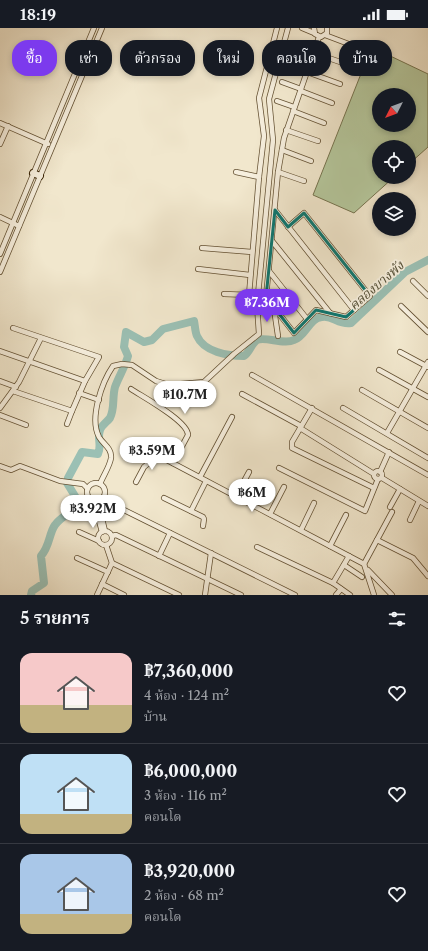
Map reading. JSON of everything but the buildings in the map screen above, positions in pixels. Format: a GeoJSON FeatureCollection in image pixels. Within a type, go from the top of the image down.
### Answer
{"type":"FeatureCollection","features":[{"type":"Feature","properties":{"kind":"street"},"geometry":{"type":"LineString","coordinates":[[0,272],[2,261],[19,226],[46,143],[94,28]]}},
{"type":"Feature","properties":{"kind":"street"},"geometry":{"type":"LineString","coordinates":[[0,254],[36,174],[52,146],[102,28]]}},
{"type":"Feature","properties":{"kind":"street"},"geometry":{"type":"LineString","coordinates":[[224,294],[249,296],[264,136],[259,98],[277,28]]}},
{"type":"Feature","properties":{"kind":"street"},"geometry":{"type":"LineString","coordinates":[[100,484],[111,458],[110,449],[100,438],[97,431],[95,416],[106,377],[113,366],[125,364],[132,365],[156,381],[169,385],[204,382],[232,355],[259,334],[257,305],[273,140],[269,99],[288,28]]}},
{"type":"Feature","properties":{"kind":"street"},"geometry":{"type":"LineString","coordinates":[[302,28],[314,30],[319,36]]}},
{"type":"Feature","properties":{"kind":"street"},"geometry":{"type":"LineString","coordinates":[[325,35],[327,28]]}},
{"type":"Feature","properties":{"kind":"street"},"geometry":{"type":"LineString","coordinates":[[319,36],[325,35],[339,40]]}},
{"type":"Feature","properties":{"kind":"street"},"geometry":{"type":"LineString","coordinates":[[318,40],[319,36]]}},
{"type":"Feature","properties":{"kind":"street"},"geometry":{"type":"LineString","coordinates":[[288,227],[304,213],[370,296],[346,317],[316,310],[294,333],[266,297],[278,172],[286,130],[305,76]]}},
{"type":"Feature","properties":{"kind":"street"},"geometry":{"type":"LineString","coordinates":[[320,76],[340,84]]}},
{"type":"Feature","properties":{"kind":"street"},"geometry":{"type":"LineString","coordinates":[[282,82],[332,103]]}},
{"type":"Feature","properties":{"kind":"street"},"geometry":{"type":"LineString","coordinates":[[277,101],[324,123]]}},
{"type":"Feature","properties":{"kind":"street"},"geometry":{"type":"LineString","coordinates":[[0,123],[52,146]]}},
{"type":"Feature","properties":{"kind":"street"},"geometry":{"type":"LineString","coordinates":[[0,144],[8,126]]}},
{"type":"Feature","properties":{"kind":"street"},"geometry":{"type":"LineString","coordinates":[[286,130],[318,142]]}},
{"type":"Feature","properties":{"kind":"street"},"geometry":{"type":"LineString","coordinates":[[282,150],[311,161]]}},
{"type":"Feature","properties":{"kind":"street"},"geometry":{"type":"LineString","coordinates":[[236,172],[259,177]]}},
{"type":"Feature","properties":{"kind":"street"},"geometry":{"type":"LineString","coordinates":[[278,172],[304,181]]}},
{"type":"Feature","properties":{"kind":"street"},"geometry":{"type":"LineString","coordinates":[[275,210],[354,310]]}},
{"type":"Feature","properties":{"kind":"street"},"geometry":{"type":"LineString","coordinates":[[0,217],[19,226]]}},
{"type":"Feature","properties":{"kind":"street"},"geometry":{"type":"LineString","coordinates":[[272,241],[330,313]]}},
{"type":"Feature","properties":{"kind":"street"},"geometry":{"type":"LineString","coordinates":[[202,248],[252,252]]}},
{"type":"Feature","properties":{"kind":"street"},"geometry":{"type":"LineString","coordinates":[[198,269],[250,274]]}},
{"type":"Feature","properties":{"kind":"street"},"geometry":{"type":"LineString","coordinates":[[269,271],[307,319]]}},
{"type":"Feature","properties":{"kind":"street"},"geometry":{"type":"LineString","coordinates":[[413,281],[428,296]]}},
{"type":"Feature","properties":{"kind":"street"},"geometry":{"type":"LineString","coordinates":[[401,306],[428,332]]}},
{"type":"Feature","properties":{"kind":"street"},"geometry":{"type":"LineString","coordinates":[[273,307],[278,336]]}},
{"type":"Feature","properties":{"kind":"street"},"geometry":{"type":"LineString","coordinates":[[13,328],[100,357],[85,381],[67,424]]}},
{"type":"Feature","properties":{"kind":"street"},"geometry":{"type":"LineString","coordinates":[[0,408],[15,389],[41,338]]}},
{"type":"Feature","properties":{"kind":"street"},"geometry":{"type":"LineString","coordinates":[[0,351],[85,381]]}},
{"type":"Feature","properties":{"kind":"street"},"geometry":{"type":"LineString","coordinates":[[387,433],[399,410],[427,365],[400,352]]}},
{"type":"Feature","properties":{"kind":"street"},"geometry":{"type":"LineString","coordinates":[[379,370],[428,397]]}},
{"type":"Feature","properties":{"kind":"street"},"geometry":{"type":"LineString","coordinates":[[252,375],[389,452],[428,476]]}},
{"type":"Feature","properties":{"kind":"street"},"geometry":{"type":"LineString","coordinates":[[0,381],[15,389],[72,411]]}},
{"type":"Feature","properties":{"kind":"street"},"geometry":{"type":"LineString","coordinates":[[131,389],[180,421],[187,430],[188,435],[173,463]]}},
{"type":"Feature","properties":{"kind":"street"},"geometry":{"type":"LineString","coordinates":[[362,390],[428,428]]}},
{"type":"Feature","properties":{"kind":"street"},"geometry":{"type":"LineString","coordinates":[[80,393],[99,400]]}},
{"type":"Feature","properties":{"kind":"street"},"geometry":{"type":"LineString","coordinates":[[242,394],[300,427],[380,478],[428,506]]}},
{"type":"Feature","properties":{"kind":"street"},"geometry":{"type":"LineString","coordinates":[[312,408],[300,427],[292,444],[292,449],[374,488]]}},
{"type":"Feature","properties":{"kind":"street"},"geometry":{"type":"LineString","coordinates":[[343,408],[428,458]]}},
{"type":"Feature","properties":{"kind":"street"},"geometry":{"type":"LineString","coordinates":[[0,415],[26,425]]}},
{"type":"Feature","properties":{"kind":"street"},"geometry":{"type":"LineString","coordinates":[[200,477],[232,418]]}},
{"type":"Feature","properties":{"kind":"street"},"geometry":{"type":"LineString","coordinates":[[146,449],[349,556],[365,566],[392,595]]}},
{"type":"Feature","properties":{"kind":"street"},"geometry":{"type":"LineString","coordinates":[[279,468],[365,511],[374,488],[380,478],[380,472],[389,452]]}},
{"type":"Feature","properties":{"kind":"street"},"geometry":{"type":"LineString","coordinates":[[136,482],[144,467],[156,454]]}},
{"type":"Feature","properties":{"kind":"street"},"geometry":{"type":"LineString","coordinates":[[0,466],[11,470],[20,466],[64,482],[83,484],[87,488],[87,497],[96,502],[104,532],[112,536],[116,535],[241,595]]}},
{"type":"Feature","properties":{"kind":"street"},"geometry":{"type":"LineString","coordinates":[[236,496],[249,472]]}},
{"type":"Feature","properties":{"kind":"street"},"geometry":{"type":"LineString","coordinates":[[374,474],[380,472]]}},
{"type":"Feature","properties":{"kind":"street"},"geometry":{"type":"LineString","coordinates":[[191,511],[206,480]]}},
{"type":"Feature","properties":{"kind":"street"},"geometry":{"type":"LineString","coordinates":[[87,488],[91,484],[100,484]]}},
{"type":"Feature","properties":{"kind":"street"},"geometry":{"type":"LineString","coordinates":[[96,502],[102,499],[105,492],[100,484]]}},
{"type":"Feature","properties":{"kind":"street"},"geometry":{"type":"LineString","coordinates":[[270,514],[284,487]]}},
{"type":"Feature","properties":{"kind":"street"},"geometry":{"type":"LineString","coordinates":[[374,595],[365,566],[400,489]]}},
{"type":"Feature","properties":{"kind":"street"},"geometry":{"type":"LineString","coordinates":[[164,498],[204,518],[203,526]]}},
{"type":"Feature","properties":{"kind":"street"},"geometry":{"type":"LineString","coordinates":[[410,520],[419,501]]}},
{"type":"Feature","properties":{"kind":"street"},"geometry":{"type":"LineString","coordinates":[[300,530],[314,503]]}},
{"type":"Feature","properties":{"kind":"street"},"geometry":{"type":"LineString","coordinates":[[116,506],[295,595]]}},
{"type":"Feature","properties":{"kind":"street"},"geometry":{"type":"LineString","coordinates":[[330,546],[346,515]]}},
{"type":"Feature","properties":{"kind":"street"},"geometry":{"type":"LineString","coordinates":[[79,532],[106,545],[112,563],[97,595]]}},
{"type":"Feature","properties":{"kind":"street"},"geometry":{"type":"LineString","coordinates":[[99,541],[98,537],[104,532]]}},
{"type":"Feature","properties":{"kind":"street"},"geometry":{"type":"LineString","coordinates":[[159,556],[170,533]]}},
{"type":"Feature","properties":{"kind":"street"},"geometry":{"type":"LineString","coordinates":[[106,545],[110,542],[112,536]]}},
{"type":"Feature","properties":{"kind":"street"},"geometry":{"type":"LineString","coordinates":[[377,540],[413,558],[428,576]]}},
{"type":"Feature","properties":{"kind":"street"},"geometry":{"type":"LineString","coordinates":[[257,547],[333,583],[350,595]]}},
{"type":"Feature","properties":{"kind":"street"},"geometry":{"type":"LineString","coordinates":[[205,595],[211,553]]}},
{"type":"Feature","properties":{"kind":"street"},"geometry":{"type":"LineString","coordinates":[[333,583],[349,556]]}},
{"type":"Feature","properties":{"kind":"street"},"geometry":{"type":"LineString","coordinates":[[77,558],[108,572]]}},
{"type":"Feature","properties":{"kind":"street"},"geometry":{"type":"LineString","coordinates":[[112,563],[178,595]]}},
{"type":"Feature","properties":{"kind":"street"},"geometry":{"type":"LineString","coordinates":[[344,565],[362,577]]}},
{"type":"Feature","properties":{"kind":"street"},"geometry":{"type":"LineString","coordinates":[[102,584],[124,595]]}},
{"type":"Feature","properties":{"kind":"street"},"geometry":{"type":"LineString","coordinates":[[336,595],[341,589]]}},
{"type":"Feature","properties":{"kind":"highlighted area"},"geometry":{"type":"Polygon","coordinates":[[[275,210],[288,227],[304,213],[370,296],[346,317],[316,310],[294,333],[266,297],[275,210]]]}},
{"type":"Feature","properties":{"kind":"green space"},"geometry":{"type":"Polygon","coordinates":[[[392,57],[428,74],[428,147],[416,158],[416,140],[372,140],[372,184],[386,184],[377,192],[372,192],[372,197],[354,213],[313,195],[360,76],[392,76],[392,57]]]}},
{"type":"Feature","properties":{"kind":"waterway","name":"คลองบางพัง"},"geometry":{"type":"LineString","coordinates":[[31,595],[32,591],[44,583],[41,556],[46,548],[53,528],[74,508],[78,501],[67,483],[68,478],[82,452],[98,454],[100,445],[100,430],[112,414],[115,387],[128,356],[124,347],[126,332],[144,342],[152,340],[163,329],[194,321],[197,336],[205,346],[224,354],[244,356],[257,340],[265,339],[285,342],[298,338],[314,320],[318,318],[329,317],[343,323],[351,323],[405,272],[428,260]]}}]}
